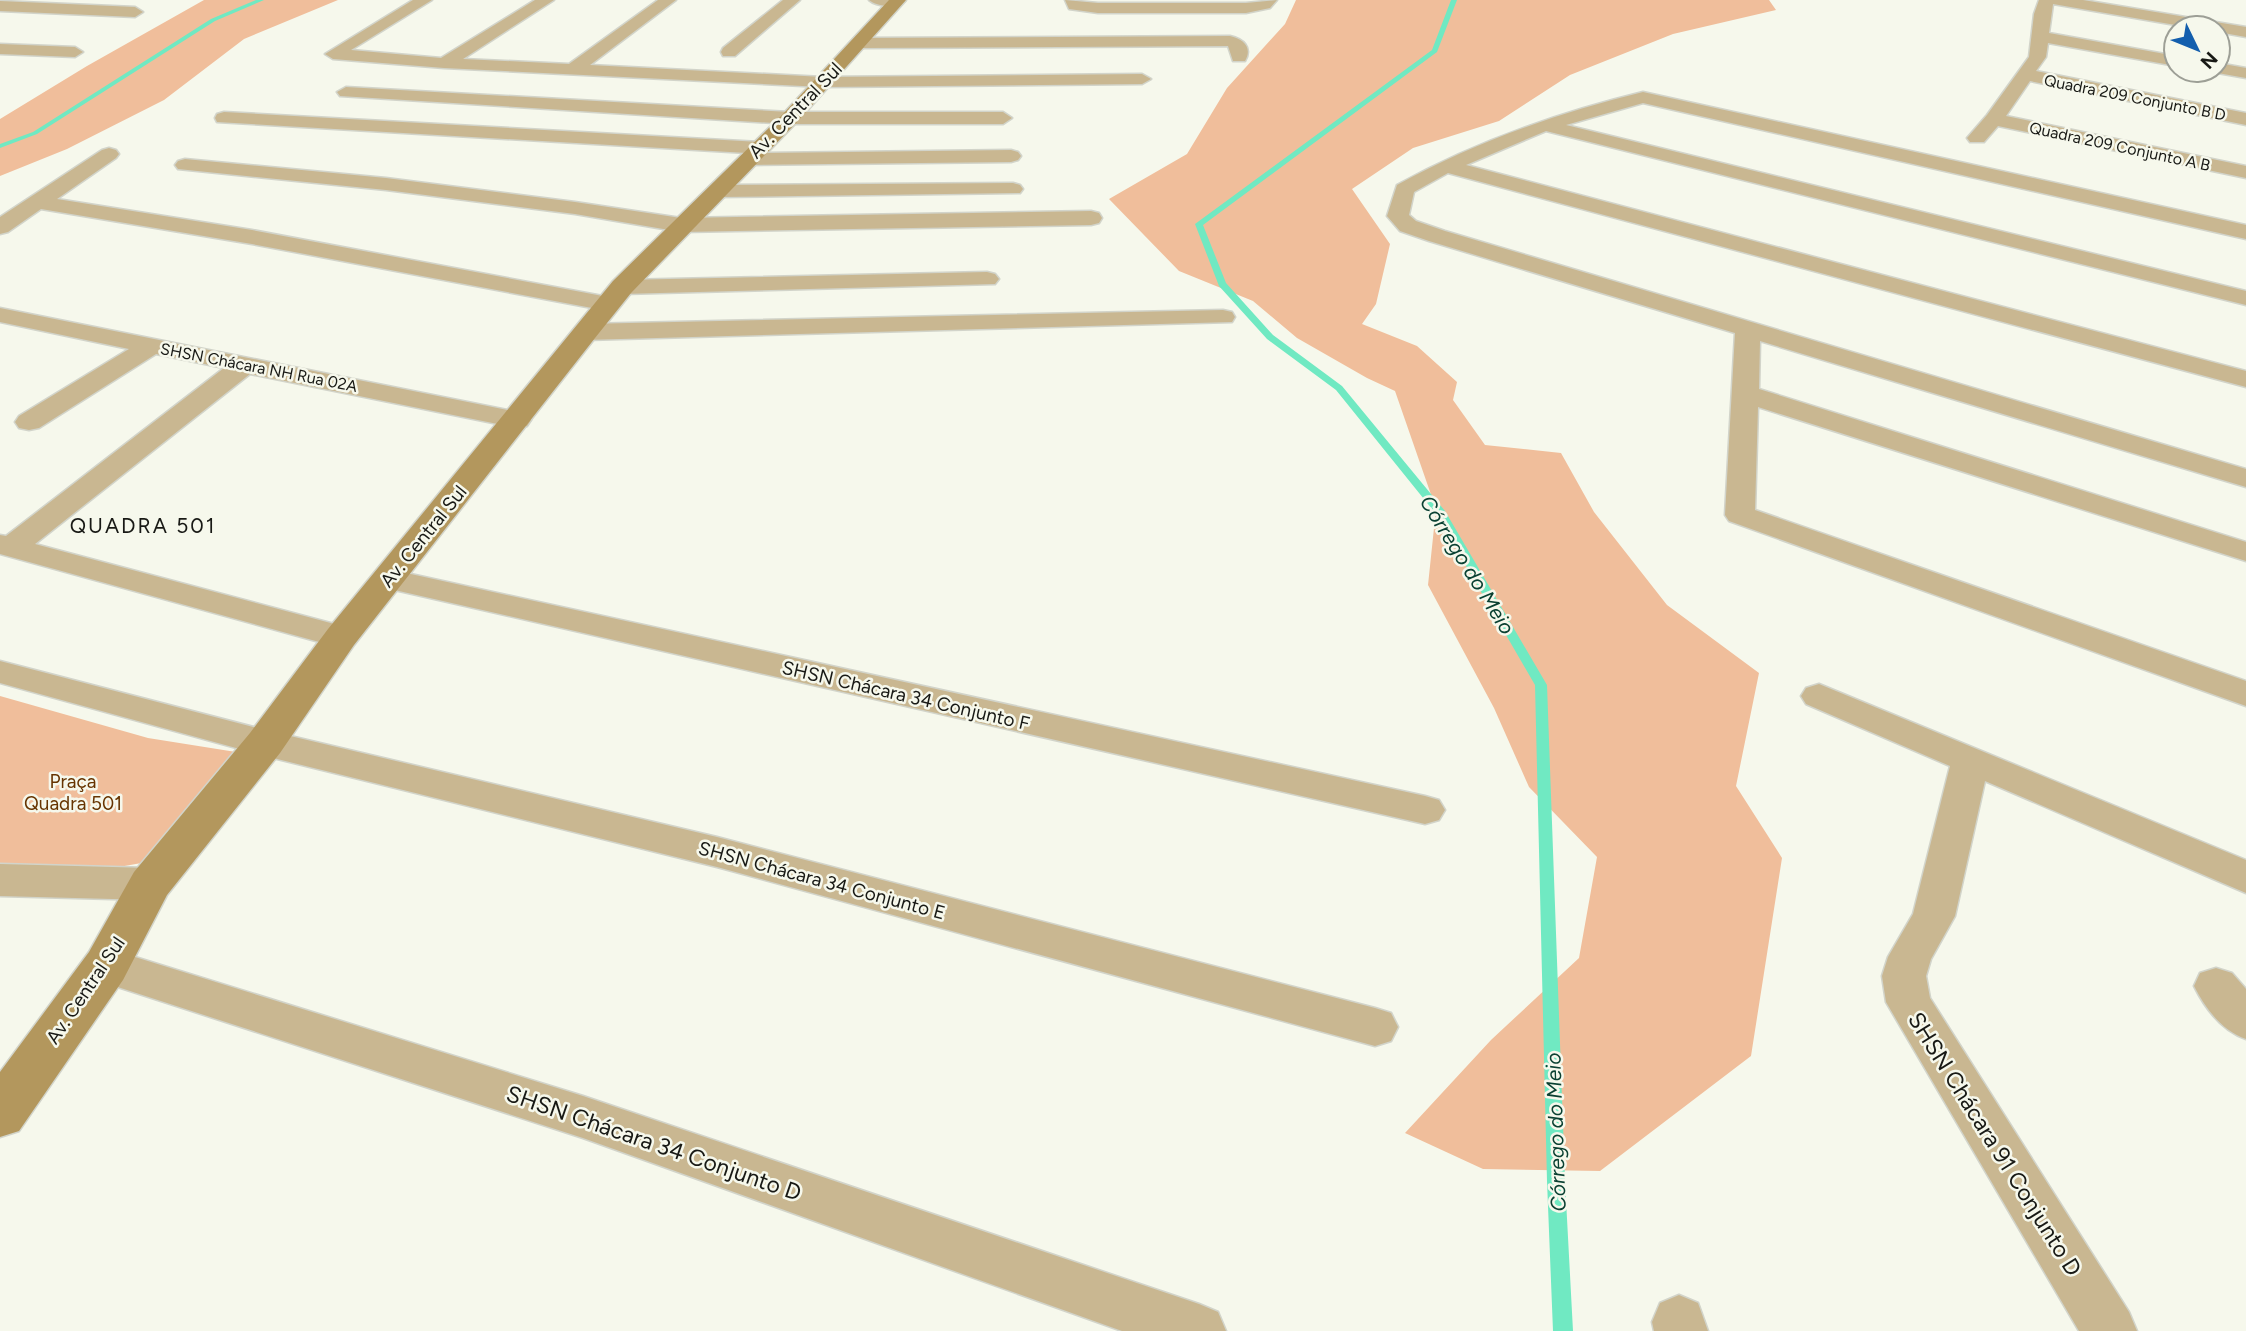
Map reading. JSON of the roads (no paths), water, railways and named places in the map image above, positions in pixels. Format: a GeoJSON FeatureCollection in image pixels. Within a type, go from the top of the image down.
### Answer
{"type":"FeatureCollection","features":[{"type":"Feature","properties":{"kind":"street"},"geometry":{"type":"LineString","coordinates":[[424,0],[333,53],[390,60],[822,82],[1084,61],[1230,41],[1238,44],[1239,57]]}},
{"type":"Feature","properties":{"kind":"street"},"geometry":{"type":"LineString","coordinates":[[444,63],[545,0]]}},
{"type":"Feature","properties":{"kind":"street"},"geometry":{"type":"LineString","coordinates":[[572,70],[668,0]]}},
{"type":"Feature","properties":{"kind":"street"},"geometry":{"type":"LineString","coordinates":[[729,52],[792,0]]}},
{"type":"Feature","properties":{"kind":"street"},"geometry":{"type":"LineString","coordinates":[[877,0],[897,0]]}},
{"type":"Feature","properties":{"kind":"street","name":"Av. Central Sul"},"geometry":{"type":"LineString","coordinates":[[0,1114],[106,966],[150,884],[265,743],[341,637],[585,332],[615,295],[681,225],[790,118],[897,0]]}},
{"type":"Feature","properties":{"kind":"street"},"geometry":{"type":"LineString","coordinates":[[1073,0],[1075,6],[1098,8],[1246,8],[1265,5],[1269,0]]}},
{"type":"Feature","properties":{"kind":"street"},"geometry":{"type":"LineString","coordinates":[[1977,138],[1994,119],[2037,57],[2040,48],[2040,12],[2047,0]]}},
{"type":"Feature","properties":{"kind":"street"},"geometry":{"type":"LineString","coordinates":[[2055,0],[2246,32]]}},
{"type":"Feature","properties":{"kind":"street"},"geometry":{"type":"LineString","coordinates":[[0,6],[135,12]]}},
{"type":"Feature","properties":{"kind":"street"},"geometry":{"type":"LineString","coordinates":[[2039,36],[2162,58]]}},
{"type":"Feature","properties":{"kind":"street"},"geometry":{"type":"LineString","coordinates":[[859,43],[1084,61],[1142,79]]}},
{"type":"Feature","properties":{"kind":"street"},"geometry":{"type":"LineString","coordinates":[[0,49],[75,52]]}},
{"type":"Feature","properties":{"kind":"street"},"geometry":{"type":"LineString","coordinates":[[390,60],[349,86],[346,92],[790,118],[1003,118]]}},
{"type":"Feature","properties":{"kind":"street","name":"Quadra 209 Conjunto B D"},"geometry":{"type":"LineString","coordinates":[[2023,74],[2246,119]]}},
{"type":"Feature","properties":{"kind":"street"},"geometry":{"type":"LineString","coordinates":[[2246,232],[1643,97],[1544,125],[1446,166],[1404,189],[1398,216],[1408,226],[2246,478]]}},
{"type":"Feature","properties":{"kind":"street"},"geometry":{"type":"LineString","coordinates":[[224,118],[754,153],[1011,156]]}},
{"type":"Feature","properties":{"kind":"street","name":"Quadra 209 Conjunto A B"},"geometry":{"type":"LineString","coordinates":[[1994,119],[2246,172]]}},
{"type":"Feature","properties":{"kind":"street"},"geometry":{"type":"LineString","coordinates":[[1544,125],[2246,298]]}},
{"type":"Feature","properties":{"kind":"street"},"geometry":{"type":"LineString","coordinates":[[0,227],[108,154]]}},
{"type":"Feature","properties":{"kind":"street"},"geometry":{"type":"LineString","coordinates":[[185,164],[386,184],[576,208],[681,225],[1091,218]]}},
{"type":"Feature","properties":{"kind":"street"},"geometry":{"type":"LineString","coordinates":[[1446,166],[2246,379]]}},
{"type":"Feature","properties":{"kind":"street"},"geometry":{"type":"LineString","coordinates":[[717,191],[1013,189]]}},
{"type":"Feature","properties":{"kind":"street"},"geometry":{"type":"LineString","coordinates":[[38,202],[615,295],[987,279]]}},
{"type":"Feature","properties":{"kind":"street","name":"SHSN Chácara NH Rua 02A"},"geometry":{"type":"LineString","coordinates":[[0,315],[517,420]]}},
{"type":"Feature","properties":{"kind":"street"},"geometry":{"type":"LineString","coordinates":[[585,332],[1223,317]]}},
{"type":"Feature","properties":{"kind":"street"},"geometry":{"type":"LineString","coordinates":[[1748,328],[1740,515],[2246,694]]}},
{"type":"Feature","properties":{"kind":"street"},"geometry":{"type":"LineString","coordinates":[[29,422],[151,346]]}},
{"type":"Feature","properties":{"kind":"street"},"geometry":{"type":"LineString","coordinates":[[6,545],[245,365]]}},
{"type":"Feature","properties":{"kind":"street"},"geometry":{"type":"LineString","coordinates":[[1746,394],[2246,552]]}},
{"type":"Feature","properties":{"kind":"street"},"geometry":{"type":"LineString","coordinates":[[6,545],[341,637]]}},
{"type":"Feature","properties":{"kind":"street","name":"SHSN Chácara 34 Conjunto F"},"geometry":{"type":"LineString","coordinates":[[388,579],[1425,810]]}},
{"type":"Feature","properties":{"kind":"street","name":"SHSN Chácara 34 Conjunto E"},"geometry":{"type":"LineString","coordinates":[[0,672],[265,743],[717,852],[1375,1027]]}},
{"type":"Feature","properties":{"kind":"street"},"geometry":{"type":"LineString","coordinates":[[1819,696],[2246,877]]}},
{"type":"Feature","properties":{"kind":"street","name":"SHSN Chácara 91 Conjunto D"},"geometry":{"type":"LineString","coordinates":[[1970,762],[1934,916],[1904,976],[1908,1002],[2110,1331]]}},
{"type":"Feature","properties":{"kind":"street"},"geometry":{"type":"LineString","coordinates":[[0,880],[150,884]]}},
{"type":"Feature","properties":{"kind":"street","name":"SHSN Chácara 34 Conjunto D"},"geometry":{"type":"LineString","coordinates":[[106,966],[596,1122],[1199,1331]]}},
{"type":"Feature","properties":{"kind":"street"},"geometry":{"type":"LineString","coordinates":[[2217,986],[2246,1020]]}},
{"type":"Feature","properties":{"kind":"waterway"},"geometry":{"type":"LineString","coordinates":[[0,146],[35,133],[213,20],[261,0]]}},
{"type":"Feature","properties":{"kind":"waterway","name":"Córrego do Meio"},"geometry":{"type":"LineString","coordinates":[[1454,0],[1435,51],[1199,224],[1222,284],[1270,337],[1339,388],[1441,513],[1541,685],[1563,1331]]}},
{"type":"Feature","properties":{"kind":"district","name":"QUADRA 501"},"geometry":{"type":"Point","coordinates":[143,526]}},
{"type":"Feature","properties":{"kind":"park label","name":"Praça Quadra 501"},"geometry":{"type":"Point","coordinates":[73,792]}}]}
